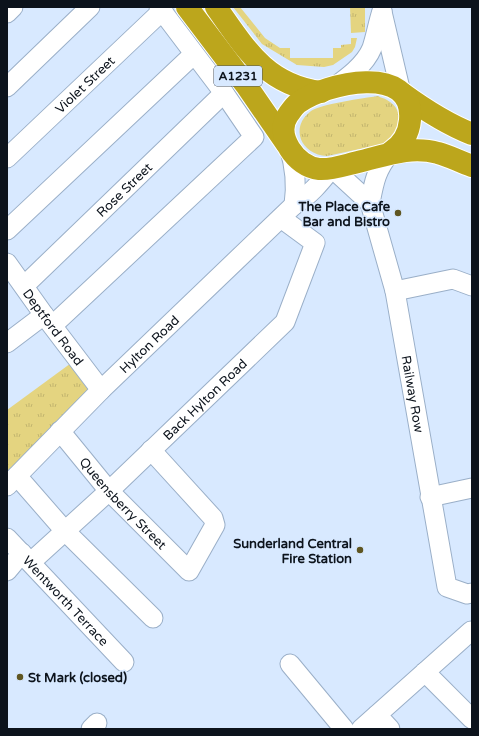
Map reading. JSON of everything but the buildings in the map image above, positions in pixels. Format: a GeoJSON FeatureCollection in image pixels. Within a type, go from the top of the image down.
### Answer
{"type":"FeatureCollection","features":[{"type":"Feature","properties":{"kind":"highway","name":"A1231"},"geometry":{"type":"LineString","coordinates":[[187,7],[246,85],[288,146]]}},
{"type":"Feature","properties":{"kind":"highway","name":"A1231"},"geometry":{"type":"LineString","coordinates":[[216,7],[246,48],[269,72],[294,86],[309,90],[326,90]]}},
{"type":"Feature","properties":{"kind":"highway"},"geometry":{"type":"LineString","coordinates":[[472,134],[456,128],[438,118],[387,84],[365,81],[326,90],[308,96],[297,104],[286,117],[284,131],[288,146],[294,155],[310,167],[318,169],[331,168],[390,153],[415,150],[438,153],[472,166]]}},
{"type":"Feature","properties":{"kind":"highway"},"geometry":{"type":"LineString","coordinates":[[390,153],[398,148],[410,127],[410,108],[408,101],[402,94]]}},
{"type":"Feature","properties":{"kind":"street"},"geometry":{"type":"LineString","coordinates":[[7,13],[14,7]]}},
{"type":"Feature","properties":{"kind":"street"},"geometry":{"type":"LineString","coordinates":[[7,87],[90,7]]}},
{"type":"Feature","properties":{"kind":"street"},"geometry":{"type":"LineString","coordinates":[[7,343],[49,320],[254,137],[224,93],[161,9]]}},
{"type":"Feature","properties":{"kind":"street","name":"Violet Street"},"geometry":{"type":"LineString","coordinates":[[7,158],[161,9]]}},
{"type":"Feature","properties":{"kind":"street"},"geometry":{"type":"LineString","coordinates":[[326,90],[352,74],[368,55],[372,48],[382,9]]}},
{"type":"Feature","properties":{"kind":"street"},"geometry":{"type":"LineString","coordinates":[[382,9],[402,94]]}},
{"type":"Feature","properties":{"kind":"street"},"geometry":{"type":"LineString","coordinates":[[7,230],[194,54]]}},
{"type":"Feature","properties":{"kind":"street","name":"Rose Street"},"geometry":{"type":"LineString","coordinates":[[24,286],[224,93]]}},
{"type":"Feature","properties":{"kind":"street"},"geometry":{"type":"LineString","coordinates":[[288,146],[293,160],[295,173],[296,194],[294,205]]}},
{"type":"Feature","properties":{"kind":"street","name":"Railway Row"},"geometry":{"type":"LineString","coordinates":[[390,153],[381,165],[375,177],[370,202],[395,291],[447,588],[467,594],[472,593]]}},
{"type":"Feature","properties":{"kind":"street"},"geometry":{"type":"LineString","coordinates":[[331,168],[370,202]]}},
{"type":"Feature","properties":{"kind":"street","name":"Hylton Road"},"geometry":{"type":"LineString","coordinates":[[12,481],[102,390],[294,205],[305,198],[319,185],[331,168]]}},
{"type":"Feature","properties":{"kind":"street","name":"Back Hylton Road"},"geometry":{"type":"LineString","coordinates":[[7,571],[65,531],[109,491],[285,322],[315,243],[282,218]]}},
{"type":"Feature","properties":{"kind":"street","name":"Deptford Road"},"geometry":{"type":"LineString","coordinates":[[7,262],[102,390]]}},
{"type":"Feature","properties":{"kind":"street"},"geometry":{"type":"LineString","coordinates":[[395,291],[453,279],[472,285]]}},
{"type":"Feature","properties":{"kind":"street","name":"Queensberry Street"},"geometry":{"type":"LineString","coordinates":[[60,431],[109,491],[189,571],[215,525],[213,518],[151,450]]}},
{"type":"Feature","properties":{"kind":"street"},"geometry":{"type":"LineString","coordinates":[[12,481],[153,618]]}},
{"type":"Feature","properties":{"kind":"street"},"geometry":{"type":"LineString","coordinates":[[430,497],[472,488]]}},
{"type":"Feature","properties":{"kind":"street","name":"Wentworth Terrace"},"geometry":{"type":"LineString","coordinates":[[7,538],[124,662]]}},
{"type":"Feature","properties":{"kind":"street"},"geometry":{"type":"LineString","coordinates":[[361,729],[471,632]]}},
{"type":"Feature","properties":{"kind":"street"},"geometry":{"type":"LineString","coordinates":[[290,664],[344,729]]}},
{"type":"Feature","properties":{"kind":"street"},"geometry":{"type":"LineString","coordinates":[[425,672],[472,719]]}},
{"type":"Feature","properties":{"kind":"street"},"geometry":{"type":"LineString","coordinates":[[377,715],[390,729]]}},
{"type":"Feature","properties":{"kind":"green space"},"geometry":{"type":"Polygon","coordinates":[[[233,7],[240,7],[265,38],[280,48],[290,48],[290,58],[333,58],[333,48],[341,48],[341,45],[351,44],[351,38],[357,38],[355,47],[352,52],[333,65],[324,67],[297,65],[262,44],[233,7]]]}},
{"type":"Feature","properties":{"kind":"green space"},"geometry":{"type":"Polygon","coordinates":[[[350,7],[365,7],[365,32],[351,33],[350,7]]]}},
{"type":"Feature","properties":{"kind":"green space"},"geometry":{"type":"Polygon","coordinates":[[[378,96],[386,99],[393,105],[399,116],[397,129],[389,140],[383,144],[327,156],[310,151],[305,146],[301,139],[301,125],[304,117],[311,111],[324,106],[378,96]]]}},
{"type":"Feature","properties":{"kind":"green space"},"geometry":{"type":"Polygon","coordinates":[[[78,358],[101,390],[7,486],[7,410],[78,358]]]}},
{"type":"Feature","properties":{"kind":"place","name":"The Place Cafe Bar and Bistro"},"geometry":{"type":"Point","coordinates":[398,213]}},
{"type":"Feature","properties":{"kind":"place","name":"Sunderland Central Fire Station"},"geometry":{"type":"Point","coordinates":[360,550]}},
{"type":"Feature","properties":{"kind":"place","name":"St Mark (closed)"},"geometry":{"type":"Point","coordinates":[20,677]}}]}
